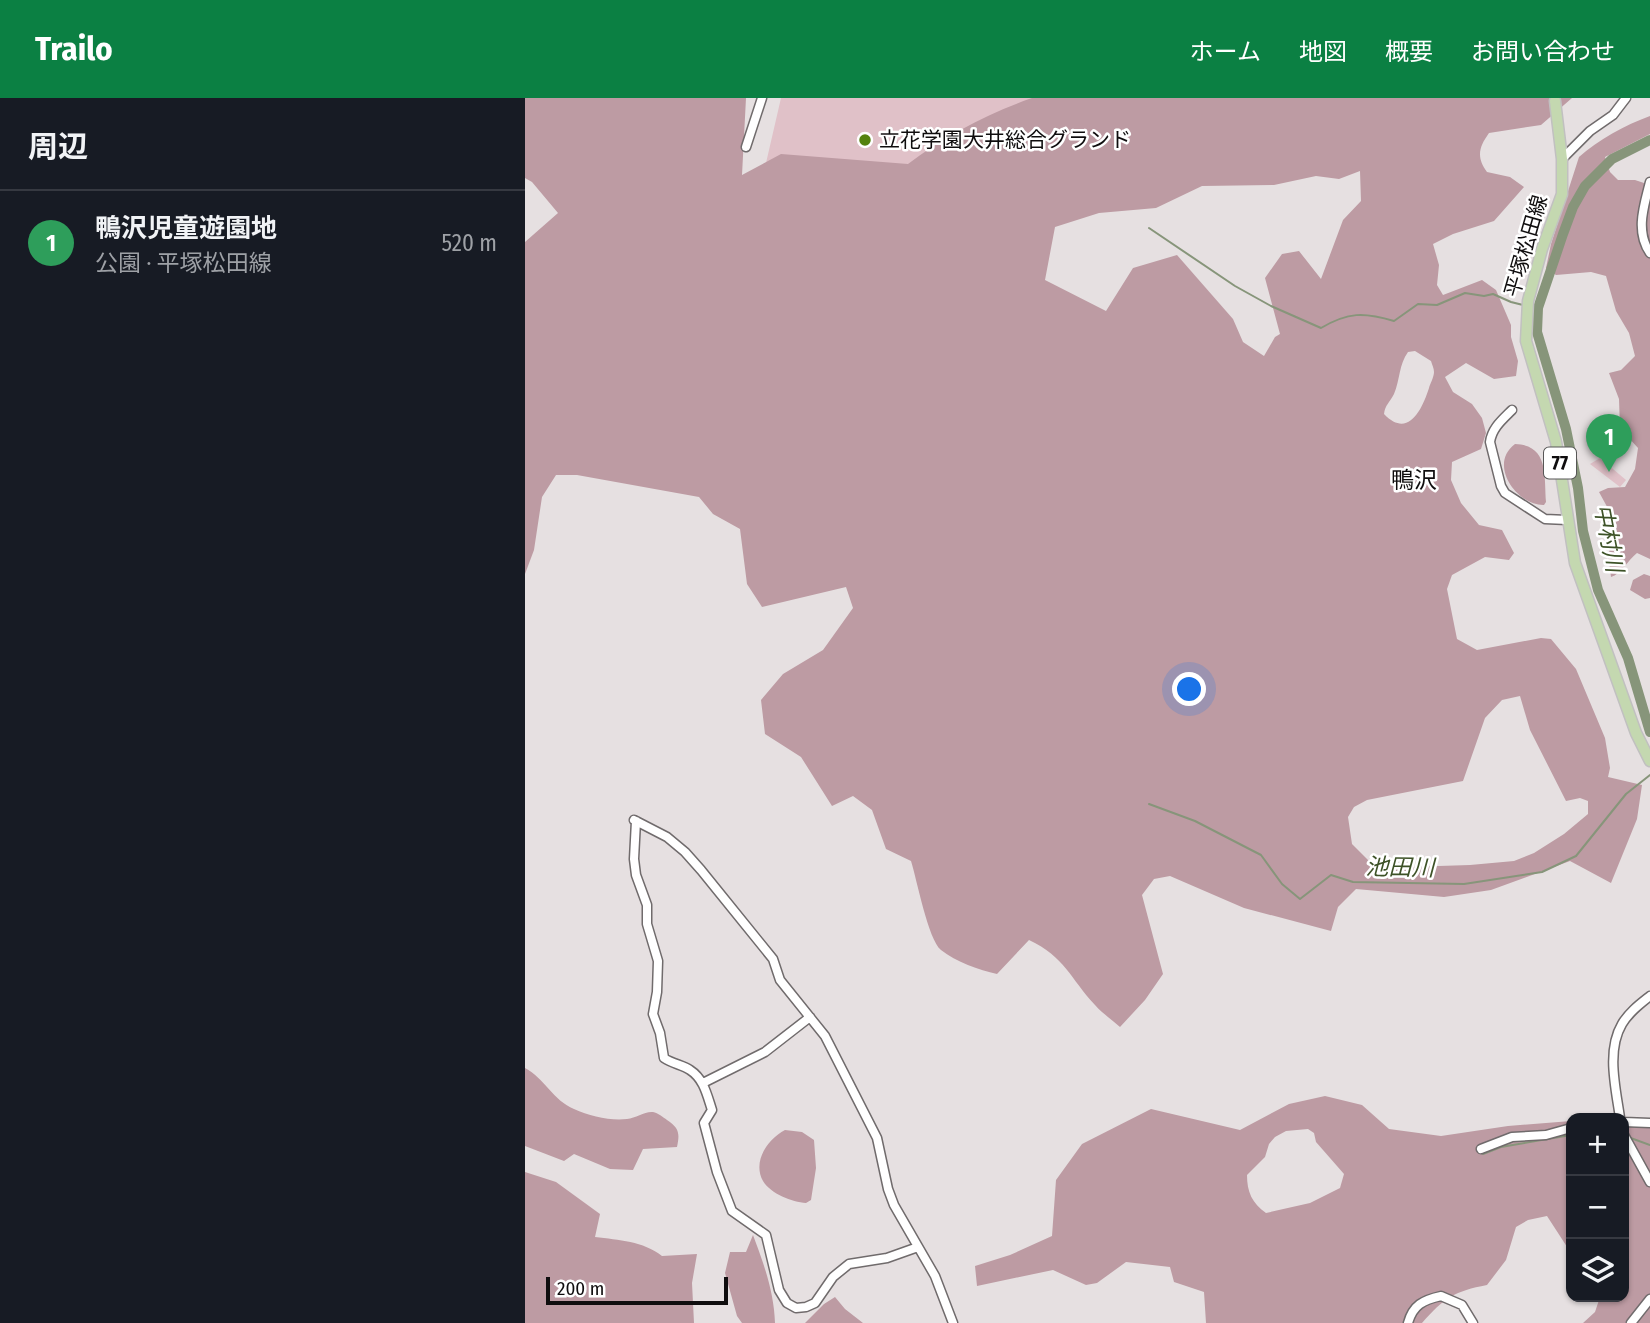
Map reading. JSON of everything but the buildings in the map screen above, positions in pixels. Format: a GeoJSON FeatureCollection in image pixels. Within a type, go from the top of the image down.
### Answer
{"type":"FeatureCollection","features":[{"type":"Feature","properties":{"kind":"main road","name":"平塚松田線"},"geometry":{"type":"LineString","coordinates":[[1555,101],[1562,159],[1562,194],[1531,289],[1525,333],[1532,370],[1556,442],[1567,520],[1579,578],[1636,733],[1650,761]]}},
{"type":"Feature","properties":{"kind":"street"},"geometry":{"type":"LineString","coordinates":[[746,147],[762,98]]}},
{"type":"Feature","properties":{"kind":"street"},"geometry":{"type":"LineString","coordinates":[[1562,159],[1590,131],[1613,115],[1626,98]]}},
{"type":"Feature","properties":{"kind":"street"},"geometry":{"type":"LineString","coordinates":[[1650,182],[1641,229],[1644,243],[1650,253]]}},
{"type":"Feature","properties":{"kind":"street"},"geometry":{"type":"LineString","coordinates":[[1512,410],[1497,424],[1490,442],[1501,486],[1511,498],[1545,519],[1567,520]]}},
{"type":"Feature","properties":{"kind":"street"},"geometry":{"type":"LineString","coordinates":[[918,1247],[887,1258],[849,1264],[833,1277],[815,1303],[796,1308],[787,1303],[779,1290],[766,1235],[732,1211],[716,1172],[704,1123],[712,1110],[703,1083],[690,1070],[664,1058],[660,1033],[653,1014],[658,961],[647,924],[647,905],[636,875],[634,820],[667,837],[701,870],[773,959],[780,981],[836,1054],[877,1138],[894,1205],[935,1276],[953,1323]]}},
{"type":"Feature","properties":{"kind":"street"},"geometry":{"type":"LineString","coordinates":[[1619,1113],[1614,1069],[1616,1041],[1632,1010],[1650,996]]}},
{"type":"Feature","properties":{"kind":"street"},"geometry":{"type":"LineString","coordinates":[[703,1083],[765,1052],[810,1017]]}},
{"type":"Feature","properties":{"kind":"street"},"geometry":{"type":"LineString","coordinates":[[1629,1122],[1650,1124]]}},
{"type":"Feature","properties":{"kind":"street"},"geometry":{"type":"LineString","coordinates":[[1481,1149],[1512,1137],[1546,1135],[1566,1129]]}},
{"type":"Feature","properties":{"kind":"street"},"geometry":{"type":"LineString","coordinates":[[1629,1148],[1650,1182]]}},
{"type":"Feature","properties":{"kind":"street"},"geometry":{"type":"LineString","coordinates":[[1408,1323],[1417,1305],[1441,1296],[1451,1298],[1462,1305],[1473,1323]]}},
{"type":"Feature","properties":{"kind":"street"},"geometry":{"type":"LineString","coordinates":[[1631,1323],[1650,1299]]}},
{"type":"Feature","properties":{"kind":"shaded area"},"geometry":{"type":"Polygon","coordinates":[[[525,98],[746,98],[742,175],[781,154],[908,164],[967,126],[1032,98],[1572,98],[1541,125],[1489,133],[1480,152],[1481,162],[1487,172],[1510,177],[1524,187],[1494,221],[1453,234],[1433,244],[1439,265],[1437,285],[1443,295],[1482,280],[1496,290],[1511,325],[1511,337],[1518,361],[1516,376],[1494,379],[1466,363],[1445,377],[1453,392],[1472,404],[1482,418],[1486,433],[1481,449],[1452,462],[1451,480],[1461,503],[1479,525],[1502,530],[1514,553],[1509,560],[1485,557],[1452,575],[1447,589],[1457,639],[1477,650],[1541,638],[1551,639],[1576,669],[1605,738],[1610,768],[1608,777],[1642,785],[1637,819],[1611,883],[1570,861],[1491,890],[1444,897],[1356,889],[1338,907],[1331,931],[1244,908],[1170,876],[1154,879],[1142,895],[1163,974],[1145,1000],[1120,1027],[1095,1005],[1059,961],[1029,940],[997,974],[968,965],[947,954],[936,944],[932,934],[911,861],[886,849],[872,810],[853,796],[832,806],[801,757],[765,734],[761,700],[783,674],[823,650],[853,608],[846,587],[762,607],[747,584],[740,529],[713,514],[699,497],[577,475],[556,475],[542,497],[534,550],[525,574],[525,242],[558,213],[532,182],[525,178],[525,98]],[[1360,171],[1339,179],[1316,176],[1274,185],[1202,186],[1156,208],[1099,213],[1055,227],[1045,280],[1106,311],[1133,268],[1177,255],[1233,319],[1243,342],[1264,356],[1275,337],[1280,334],[1265,278],[1282,254],[1299,251],[1321,279],[1343,220],[1361,201],[1360,171]],[[1415,351],[1408,352],[1394,394],[1384,414],[1400,424],[1413,419],[1418,412],[1434,374],[1431,361],[1415,351]],[[1520,696],[1502,700],[1485,718],[1463,781],[1367,800],[1354,807],[1348,817],[1352,844],[1376,868],[1514,861],[1534,853],[1564,834],[1588,814],[1588,801],[1580,798],[1566,801],[1530,730],[1520,696]]]}},
{"type":"Feature","properties":{"kind":"shaded area","name":"立花学園大井総合グランド"},"geometry":{"type":"Polygon","coordinates":[[[781,98],[1044,98],[912,169],[766,163],[781,98]]]}},
{"type":"Feature","properties":{"kind":"shaded area"},"geometry":{"type":"Polygon","coordinates":[[[1650,116],[1650,134],[1605,157],[1610,172],[1618,180],[1635,180],[1650,185],[1650,559],[1637,553],[1611,577],[1608,555],[1617,525],[1599,492],[1608,488],[1625,487],[1635,469],[1638,448],[1620,428],[1619,399],[1609,373],[1621,370],[1635,356],[1629,333],[1616,311],[1606,276],[1591,272],[1556,275],[1546,268],[1579,157],[1612,134],[1650,116]]]}},
{"type":"Feature","properties":{"kind":"shaded area"},"geometry":{"type":"Polygon","coordinates":[[[1515,444],[1534,450],[1543,464],[1544,505],[1525,499],[1509,483],[1504,463],[1507,453],[1515,444]]]}},
{"type":"Feature","properties":{"kind":"shaded area"},"geometry":{"type":"Polygon","coordinates":[[[1600,458],[1626,480],[1620,487],[1590,464],[1600,458]]]}},
{"type":"Feature","properties":{"kind":"shaded area"},"geometry":{"type":"Polygon","coordinates":[[[1644,574],[1650,576],[1650,598],[1645,599],[1630,590],[1633,580],[1644,574]]]}},
{"type":"Feature","properties":{"kind":"shaded area"},"geometry":{"type":"Polygon","coordinates":[[[525,1068],[567,1105],[587,1114],[620,1119],[650,1112],[659,1114],[676,1128],[677,1147],[643,1149],[633,1170],[610,1169],[574,1154],[564,1161],[525,1146],[525,1068]]]}},
{"type":"Feature","properties":{"kind":"shaded area"},"geometry":{"type":"Polygon","coordinates":[[[1325,1096],[1362,1105],[1389,1129],[1441,1136],[1508,1126],[1566,1121],[1566,1245],[1547,1216],[1528,1220],[1516,1227],[1506,1260],[1487,1285],[1451,1297],[1422,1323],[1206,1323],[1204,1292],[1174,1282],[1170,1267],[1126,1262],[1097,1283],[1086,1285],[1053,1270],[977,1286],[975,1266],[1010,1255],[1052,1236],[1056,1180],[1082,1144],[1151,1109],[1240,1130],[1289,1104],[1325,1096]],[[1308,1129],[1286,1131],[1275,1137],[1269,1144],[1265,1157],[1247,1175],[1251,1197],[1266,1213],[1310,1203],[1340,1188],[1344,1174],[1316,1142],[1314,1133],[1308,1129]]]}},
{"type":"Feature","properties":{"kind":"shaded area"},"geometry":{"type":"Polygon","coordinates":[[[1629,1120],[1650,1120],[1650,1323],[1583,1323],[1595,1312],[1598,1302],[1629,1302],[1629,1120]]]}},
{"type":"Feature","properties":{"kind":"shaded area"},"geometry":{"type":"Polygon","coordinates":[[[785,1130],[802,1132],[814,1140],[816,1168],[811,1200],[806,1203],[776,1193],[763,1181],[760,1173],[763,1151],[785,1130]]]}},
{"type":"Feature","properties":{"kind":"shaded area"},"geometry":{"type":"Polygon","coordinates":[[[525,1172],[556,1182],[600,1214],[595,1237],[639,1244],[662,1256],[697,1254],[692,1283],[694,1323],[525,1323],[525,1172]]]}},
{"type":"Feature","properties":{"kind":"shaded area"},"geometry":{"type":"Polygon","coordinates":[[[753,1235],[771,1289],[775,1323],[742,1323],[737,1316],[725,1273],[730,1252],[746,1252],[753,1235]]]}},
{"type":"Feature","properties":{"kind":"shaded area"},"geometry":{"type":"Polygon","coordinates":[[[835,1297],[863,1323],[805,1323],[824,1304],[835,1297]]]}},
{"type":"Feature","properties":{"kind":"waterway","name":"中村川"},"geometry":{"type":"LineString","coordinates":[[1650,140],[1612,159],[1585,186],[1573,207],[1538,308],[1537,332],[1566,429],[1578,488],[1583,531],[1598,590],[1628,658],[1650,732]]}},
{"type":"Feature","properties":{"kind":"waterway"},"geometry":{"type":"LineString","coordinates":[[1149,228],[1235,286],[1271,306],[1321,328],[1356,315],[1394,321],[1418,304],[1437,305],[1465,293],[1484,296],[1493,294],[1523,305]]}},
{"type":"Feature","properties":{"kind":"waterway","name":"中村川"},"geometry":{"type":"LineString","coordinates":[[1532,307],[1538,308]]}},
{"type":"Feature","properties":{"kind":"waterway","name":"池田川"},"geometry":{"type":"LineString","coordinates":[[1149,804],[1195,821],[1261,855],[1282,884],[1300,899],[1331,875],[1353,882],[1464,884],[1542,872],[1576,856],[1626,794],[1650,775]]}},
{"type":"Feature","properties":{"kind":"waterway"},"geometry":{"type":"LineString","coordinates":[[1483,1154],[1501,1147],[1566,1136]]}},
{"type":"Feature","properties":{"kind":"waterway"},"geometry":{"type":"LineString","coordinates":[[1629,1137],[1650,1145]]}},
{"type":"Feature","properties":{"kind":"place","name":"立花学園大井総合グランド"},"geometry":{"type":"Point","coordinates":[865,140]}},
{"type":"Feature","properties":{"kind":"place","name":"鴨沢児童遊園地"},"geometry":{"type":"Point","coordinates":[1609,472]}},
{"type":"Feature","properties":{"kind":"district","name":"鴨沢"},"geometry":{"type":"Point","coordinates":[1414,480]}}]}
